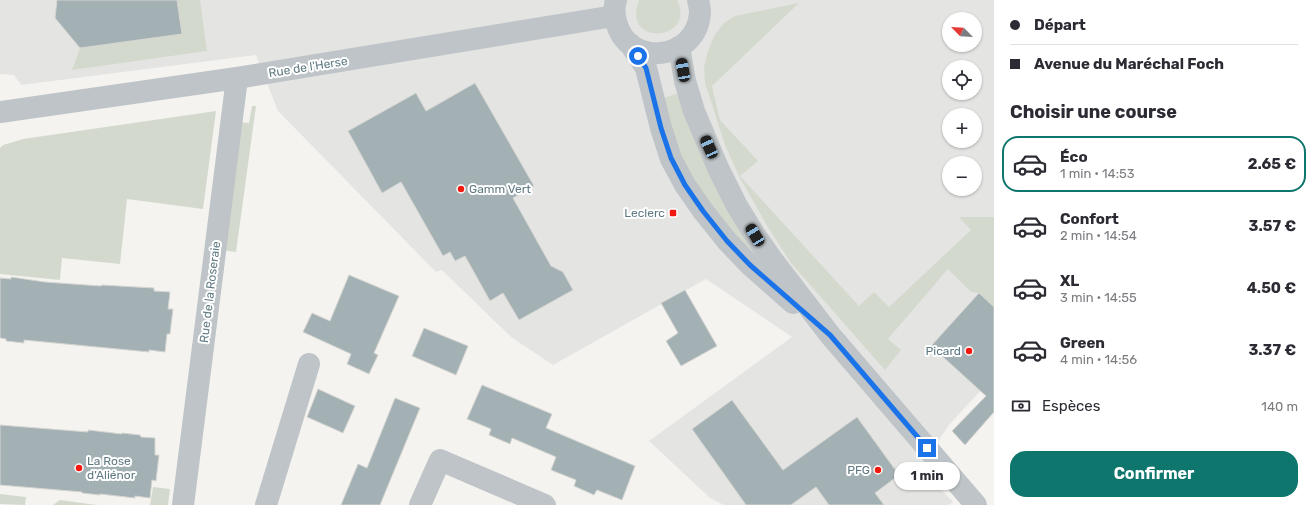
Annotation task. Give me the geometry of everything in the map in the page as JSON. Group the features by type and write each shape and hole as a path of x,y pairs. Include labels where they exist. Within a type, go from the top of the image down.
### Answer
{"street":[{"path":"615,8 617,26 622,36 638,50 654,54 670,52 679,48 690,38 697,26 700,12 698,0"},
{"name":"Rue de l'Herse","path":"0,112 238,78 615,8"},
{"path":"630,44 646,68 661,128 671,158 685,185 727,241 750,265 830,335"},
{"path":"679,48 685,81 694,111 718,168 755,235 830,335 976,505"},
{"name":"Rue de la Roseraie","path":"182,505 238,78"},
{"path":"266,505 309,364"},
{"path":"420,505 440,460 545,505"}],"shaded area":[{"path":"0,0 994,0 994,376 949,425 920,467 953,502 948,505 724,505 710,498 649,441 792,337 706,279 553,365 511,337 442,270 436,272 278,111 256,55 21,85 14,75 0,74"},
{"path":"177,0 200,0 207,51 72,70 80,48 182,34"},
{"path":"639,0 677,0 681,14 677,24 669,31 659,33 648,32 640,26 636,15"},
{"path":"799,3 712,86 720,120 758,161 740,176 859,306 874,292 889,307 971,230 959,217 994,217 994,307 979,293 971,292 948,269 888,339 901,350 885,370 791,263 769,229 739,176 725,145 705,83 704,67 708,51 714,36 724,23 735,16"},
{"path":"679,93 757,255 753,256 718,215 701,194 682,163 678,154 664,98"},
{"path":"252,106 256,106 236,252 221,250 239,122 249,123"},
{"path":"216,111 203,209 127,199 120,264 62,258 60,280 0,274 0,148 3,145 23,139"},
{"path":"153,487 170,489 168,505 150,505"},
{"path":"0,494 26,497 25,505 0,504"},
{"path":"60,500 97,505 53,505"}],"building":[{"path":"57,0 177,0 182,34 80,48 55,18"},
{"path":"475,83 534,186 513,198 551,266 563,272 573,290 519,320 503,293 490,301 465,256 455,261 450,252 443,256 401,182 382,193 348,131 416,93 426,111"},
{"path":"349,275 399,296 374,353 378,355 369,374 347,364 351,354 303,332 312,313 330,321"},
{"path":"11,277 45,282 154,288 154,291 170,292 168,309 173,309 170,334 167,334 165,352 149,350 149,352 24,340 24,343 6,341 6,339 0,338 0,278 11,279"},
{"path":"685,290 717,346 681,366 666,341 678,333 661,303"},
{"path":"979,293 994,307 994,412 965,445 952,431 986,396 931,346"},
{"path":"424,328 468,346 456,375 412,356"},
{"path":"482,385 552,414 546,428 635,466 622,500 597,490 594,495 574,486 576,480 551,470 556,457 512,438 510,444 489,435 491,429 467,419"},
{"path":"318,389 355,406 343,433 307,417"},
{"path":"395,398 420,408 380,505 341,505 358,464 367,468"},
{"path":"732,400 783,470 857,417 899,475 875,493 884,505 829,505 816,487 791,505 746,505 692,429"},
{"name":"La Rose d'Aliénor","path":"0,425 88,432 88,430 140,435 141,437 155,438 155,455 159,455 156,481 152,480 150,498 100,495 0,485"}],"place":[{"name":"Gamm Vert","path":"461,189"},
{"name":"Leclerc","path":"673,213"},
{"name":"Picard","path":"969,351"},
{"name":"La Rose d'Aliénor","path":"79,468"},
{"name":"PFG","path":"878,470"}],"route":[{"path":"638,56 646,68 661,128 671,158 685,185 703,211 727,241 750,265 830,335 927,448"}]}
